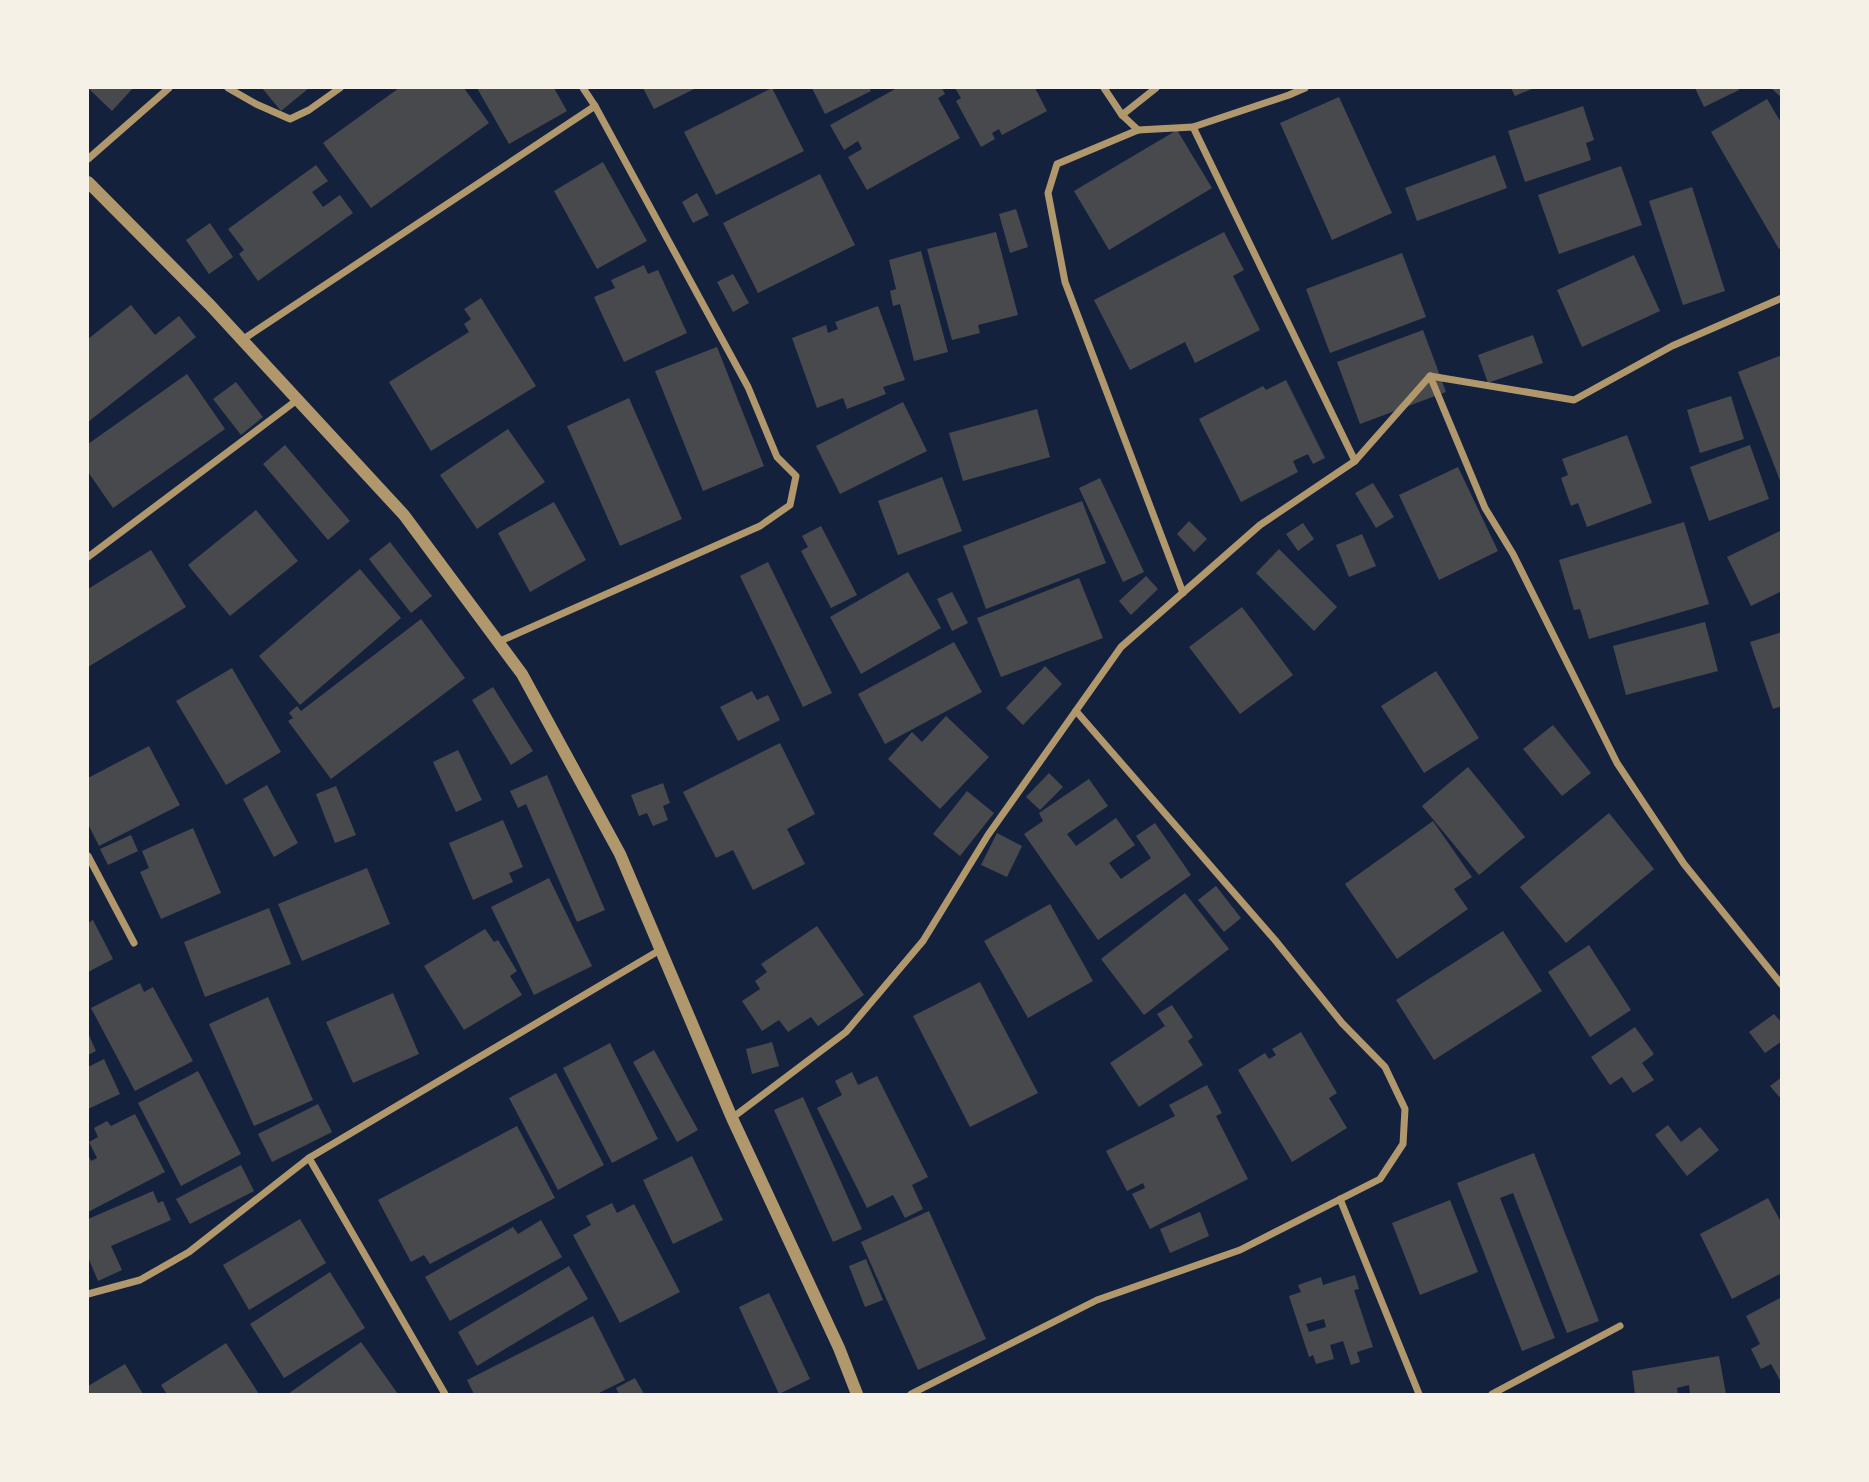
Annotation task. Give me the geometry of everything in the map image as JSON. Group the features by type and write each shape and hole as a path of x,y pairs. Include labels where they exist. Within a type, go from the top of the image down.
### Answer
{"street":[{"path":"88,159 169,88"},
{"path":"228,88 290,119 309,110 340,88"},
{"path":"498,642 760,526 790,505 796,476 777,457 748,387 583,88"},
{"path":"1104,88 1122,115 1138,130"},
{"path":"1122,115 1156,88"},
{"path":"1183,593 1065,282 1048,193 1057,164 1138,130 1193,127 1305,88"},
{"path":"243,340 595,106"},
{"path":"1193,127 1355,461"},
{"path":"88,182 243,340 404,515 522,674 620,854 732,1118 839,1348 857,1395"},
{"path":"1430,376 1574,400 1672,346 1782,298"},
{"path":"732,1118 846,1032 923,941 988,835 1121,647 1260,525 1355,461 1430,376"},
{"path":"1430,376 1485,508 1513,554 1617,763 1684,864 1782,985"},
{"path":"88,557 297,400"},
{"path":"911,1395 1097,1300 1240,1250 1380,1179 1404,1144 1405,1109 1385,1067 1342,1023 1275,940 1076,711"},
{"path":"88,856 134,943"},
{"path":"88,1294 141,1280 189,1252 309,1158 660,950"},
{"path":"309,1158 446,1395"},
{"path":"1340,1199 1419,1395"},
{"path":"1492,1395 1620,1326"}],"building":[{"path":"88,88 133,88 112,111"},
{"path":"262,88 309,88 281,111"},
{"path":"399,88 464,88 489,123 371,208 323,143"},
{"path":"477,88 554,88 567,111 509,144"},
{"path":"643,88 696,88 654,109"},
{"path":"772,88 804,151 716,195 684,132"},
{"path":"812,88 869,88 871,91 825,114"},
{"path":"897,88 942,88 945,94 938,98 960,138 867,190 848,157 862,149 858,141 844,150 830,125"},
{"path":"955,88 1035,88 1047,111 1002,135 999,129 992,133 995,139 981,147 956,101 961,98"},
{"path":"1511,88 1534,88 1515,96"},
{"path":"1695,88 1738,88 1739,90 1704,107"},
{"path":"1771,88 1782,88 1782,98"},
{"path":"1339,97 1392,213 1332,240 1280,123"},
{"path":"1767,99 1782,124 1782,248 1779,249 1711,132"},
{"path":"1583,106 1594,140 1586,143 1591,160 1525,182 1508,131"},
{"path":"1177,130 1212,188 1109,250 1074,191"},
{"path":"1495,155 1507,188 1417,221 1405,188"},
{"path":"603,162 647,241 597,269 554,191"},
{"path":"316,165 328,181 312,192 323,207 340,195 353,213 258,281 239,254 244,250 228,229"},
{"path":"1621,166 1642,225 1559,254 1538,195"},
{"path":"820,174 855,245 758,293 723,223"},
{"path":"1692,187 1725,291 1683,305 1649,201"},
{"path":"697,193 709,215 693,223 682,202"},
{"path":"1016,209 1028,247 1010,253 999,214"},
{"path":"210,223 233,257 209,274 186,240"},
{"path":"996,232 1018,315 978,325 980,333 952,340 927,249"},
{"path":"1224,232 1244,270 1233,276 1260,330 1195,363 1185,342 1130,370 1094,300"},
{"path":"921,251 948,352 914,361 900,304 893,306 890,291 896,289 889,260"},
{"path":"1402,253 1426,317 1330,353 1306,289"},
{"path":"1634,255 1660,311 1582,347 1557,290"},
{"path":"644,265 648,274 658,270 687,333 624,362 594,297 615,288 611,280"},
{"path":"733,274 749,303 733,312 717,282"},
{"path":"481,298 536,386 431,451 389,382 469,332 464,324 471,319 464,309"},
{"path":"131,305 155,335 179,316 196,337 88,422 88,339"},
{"path":"878,306 905,380 883,387 886,394 847,409 843,398 817,408 792,338 826,325 828,333 838,329 835,322"},
{"path":"1423,330 1446,392 1360,424 1337,362"},
{"path":"1533,335 1543,363 1488,383 1478,355"},
{"path":"717,347 764,466 703,491 655,371"},
{"path":"1782,355 1782,483 1781,483 1738,372"},
{"path":"187,374 225,429 113,508 88,472 88,444"},
{"path":"1286,380 1325,458 1313,464 1308,454 1293,461 1298,472 1241,502 1199,419 1263,386 1266,390"},
{"path":"236,382 263,417 241,435 213,399"},
{"path":"1731,396 1744,439 1700,453 1687,410"},
{"path":"629,398 682,519 620,546 567,426"},
{"path":"903,402 927,451 840,494 816,446"},
{"path":"1037,409 1050,457 963,481 949,433"},
{"path":"508,429 545,482 477,529 440,475"},
{"path":"1627,435 1652,503 1587,527 1578,503 1571,506 1561,478 1568,475 1562,459"},
{"path":"285,445 350,521 328,540 263,464"},
{"path":"1750,445 1769,499 1709,521 1690,467"},
{"path":"1458,467 1498,551 1439,580 1399,495"},
{"path":"942,477 962,531 898,555 878,501"},
{"path":"1100,478 1144,572 1123,582 1079,488"},
{"path":"1373,483 1394,517 1376,528 1355,493"},
{"path":"1082,501 1106,563 986,609 963,546"},
{"path":"554,502 586,560 530,592 498,533"},
{"path":"256,510 298,561 230,616 188,565"},
{"path":"1189,521 1207,539 1194,552 1177,534"},
{"path":"1684,522 1709,604 1589,639 1580,609 1574,610 1559,560"},
{"path":"1303,523 1314,539 1298,551 1286,534"},
{"path":"821,526 857,595 831,608 801,551 808,547 802,536"},
{"path":"1782,530 1782,591 1751,606 1727,557"},
{"path":"1362,534 1376,566 1349,577 1336,545"},
{"path":"390,542 432,596 411,613 369,559"},
{"path":"1279,549 1337,607 1314,631 1256,573"},
{"path":"151,550 186,607 88,667 88,589"},
{"path":"768,562 832,693 803,707 740,576"},
{"path":"360,569 401,618 300,705 259,656"},
{"path":"908,572 941,628 861,674 830,617"},
{"path":"1146,576 1158,589 1131,615 1119,601"},
{"path":"1079,578 1103,638 1001,677 977,618"},
{"path":"952,592 968,623 952,631 937,599"},
{"path":"1242,607 1293,675 1240,714 1189,647"},
{"path":"421,619 465,678 331,779 288,721 293,718 289,713 297,706 301,711"},
{"path":"1705,622 1718,671 1626,695 1613,646"},
{"path":"1782,632 1782,706 1773,709 1750,642"},
{"path":"954,642 982,692 885,744 858,694"},
{"path":"1045,666 1062,684 1023,725 1006,708"},
{"path":"232,668 281,752 226,785 176,701"},
{"path":"1436,671 1479,738 1424,773 1381,706"},
{"path":"493,687 533,751 511,765 472,700"},
{"path":"752,691 757,700 768,695 780,720 738,741 720,707"},
{"path":"946,716 989,757 940,809 888,759 912,732 922,742"},
{"path":"1553,725 1591,773 1562,796 1523,749"},
{"path":"780,743 815,814 787,829 805,864 753,890 733,850 716,858 683,792"},
{"path":"149,746 180,805 99,846 88,824 88,778"},
{"path":"458,750 482,800 456,812 433,762"},
{"path":"1468,767 1525,837 1479,875 1422,806"},
{"path":"1049,773 1063,787 1040,810 1026,797"},
{"path":"547,775 605,910 577,922 526,804 518,808 510,791"},
{"path":"1089,779 1108,806 1067,834 1076,846 1116,818 1135,845 1109,863 1121,879 1151,858 1136,836 1155,823 1191,875 1098,940 1024,834 1043,821 1039,813"},
{"path":"663,783 670,803 663,806 668,820 653,826 647,813 639,816 631,795"},
{"path":"267,785 298,843 274,857 243,799"},
{"path":"336,786 356,835 335,843 316,794"},
{"path":"967,791 994,813 960,856 933,834"},
{"path":"1609,813 1654,869 1566,943 1520,887"},
{"path":"503,820 523,867 509,873 513,882 473,900 449,843"},
{"path":"1433,821 1472,877 1454,889 1468,909 1397,959 1345,884"},
{"path":"193,828 221,893 161,919 140,872 149,868 142,851"},
{"path":"997,833 1022,846 1007,877 981,865"},
{"path":"131,835 138,851 108,865 100,849"},
{"path":"367,868 390,924 302,961 278,904"},
{"path":"549,878 592,966 534,995 491,907"},
{"path":"1216,886 1241,918 1224,932 1198,900"},
{"path":"1185,893 1229,949 1144,1015 1101,959"},
{"path":"1050,904 1093,981 1028,1018 984,941"},
{"path":"269,908 291,964 205,997 184,942"},
{"path":"93,920 113,959 88,972 88,923"},
{"path":"817,926 864,995 818,1026 811,1017 788,1032 779,1020 762,1031 742,1001 760,989 755,981 767,972 761,964"},
{"path":"485,929 494,942 498,940 517,971 510,976 522,995 464,1030 424,966"},
{"path":"1503,931 1542,991 1434,1060 1396,1000"},
{"path":"1589,945 1631,1010 1590,1037 1548,972"},
{"path":"980,982 1038,1093 970,1127 913,1016"},
{"path":"140,983 144,992 153,987 193,1061 135,1091 91,1008"},
{"path":"393,993 419,1054 353,1083 326,1022"},
{"path":"268,997 313,1100 254,1126 209,1024"},
{"path":"1172,1005 1193,1037 1188,1041 1203,1065 1139,1107 1110,1063 1165,1026 1157,1014"},
{"path":"1774,1014 1782,1023 1782,1041 1765,1053 1749,1032"},
{"path":"1635,1027 1654,1054 1642,1063 1654,1080 1633,1093 1622,1077 1610,1085 1591,1057"},
{"path":"1301,1032 1337,1093 1329,1098 1347,1128 1292,1162 1238,1070 1265,1053 1269,1059 1276,1055 1272,1049"},
{"path":"88,1033 96,1051 88,1055"},
{"path":"772,1042 779,1066 752,1074 746,1049"},
{"path":"610,1043 658,1139 612,1163 563,1068"},
{"path":"654,1050 698,1130 677,1142 633,1062"},
{"path":"104,1059 120,1094 88,1109 88,1067"},
{"path":"198,1071 241,1154 181,1186 138,1103"},
{"path":"852,1072 858,1085 877,1076 928,1177 912,1185 923,1209 905,1218 893,1195 867,1208 817,1108 842,1095 835,1081"},
{"path":"556,1073 604,1165 558,1190 509,1098"},
{"path":"1782,1077 1782,1100 1770,1086"},
{"path":"1207,1085 1222,1113 1216,1116 1248,1179 1150,1229 1132,1194 1145,1188 1143,1183 1127,1191 1106,1151 1175,1116 1169,1105"},
{"path":"803,1097 862,1229 833,1242 774,1110"},
{"path":"318,1104 332,1132 272,1162 258,1134"},
{"path":"135,1114 165,1172 88,1212 88,1155 91,1161 97,1158 89,1142 98,1137 94,1128 107,1121 111,1126"},
{"path":"1668,1125 1681,1142 1700,1127 1719,1150 1687,1176 1655,1135"},
{"path":"517,1126 555,1198 430,1264 424,1255 411,1262 378,1200"},
{"path":"1534,1153 1599,1321 1567,1333 1513,1193 1500,1198 1555,1338 1522,1351 1457,1183"},
{"path":"692,1156 723,1220 673,1244 643,1180"},
{"path":"241,1165 254,1191 190,1224 176,1199"},
{"path":"153,1191 158,1203 163,1201 171,1220 111,1246 122,1270 98,1281 88,1257 88,1219"},
{"path":"1768,1198 1782,1224 1782,1273 1732,1299 1700,1234"},
{"path":"1450,1200 1478,1272 1420,1295 1392,1223"},
{"path":"612,1203 617,1213 634,1204 680,1292 620,1323 573,1235 591,1225 586,1216"},
{"path":"929,1211 986,1339 918,1370 861,1242"},
{"path":"1200,1212 1209,1236 1170,1253 1160,1229"},
{"path":"300,1219 326,1263 249,1310 223,1265"},
{"path":"541,1220 562,1257 450,1321 425,1277 513,1227 518,1234"},
{"path":"866,1259 883,1300 865,1307 849,1266"},
{"path":"569,1266 588,1299 477,1366 458,1332"},
{"path":"330,1272 365,1328 284,1378 250,1324"},
{"path":"1355,1275 1359,1289 1354,1290 1373,1347 1357,1352 1360,1362 1351,1365 1343,1341 1330,1345 1334,1359 1316,1364 1313,1355 1309,1357 1289,1296 1301,1292 1298,1285 1321,1277 1323,1285","holes":["1324,1319 1326,1327 1309,1332 1306,1324"]},
{"path":"769,1293 810,1379 779,1394 739,1307"},
{"path":"1782,1297 1782,1384 1771,1364 1761,1369 1751,1349 1760,1344 1746,1316"},
{"path":"593,1316 625,1380 597,1394 474,1394 467,1380"},
{"path":"361,1342 398,1394 288,1394"},
{"path":"226,1343 259,1394 167,1394 161,1385"},
{"path":"1719,1356 1726,1394 1690,1394 1689,1385 1677,1388 1678,1394 1635,1394 1632,1371"},
{"path":"125,1364 143,1394 88,1394 88,1386"},
{"path":"635,1378 644,1394 619,1394 616,1388"}]}
